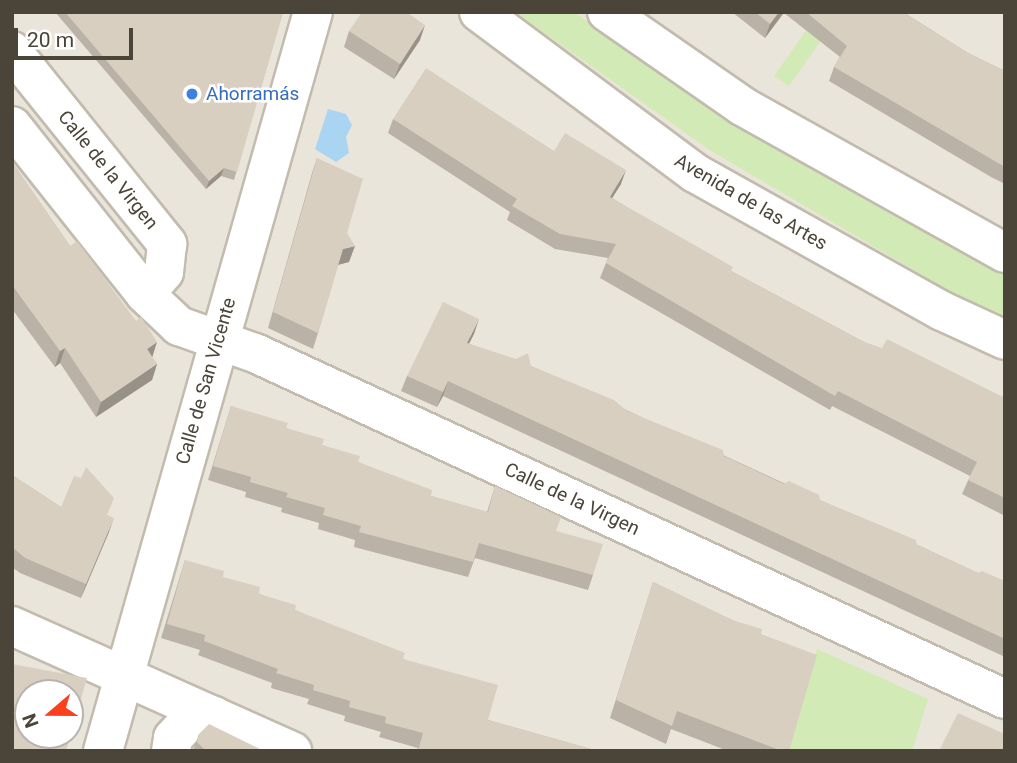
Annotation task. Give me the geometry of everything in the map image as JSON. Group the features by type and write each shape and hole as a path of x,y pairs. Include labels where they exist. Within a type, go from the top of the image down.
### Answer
{"street":[{"name":"Calle de San Vicente","path":"103,751 313,12"},
{"name":"Avenida de las Artes","path":"479,12 695,173 942,312 1005,340"},
{"path":"607,12 742,106 1005,253"},
{"name":"Calle de la Virgen","path":"12,51 167,244 164,272 145,294"},
{"name":"Calle de la Virgen","path":"12,126 145,294 179,326 218,339 1005,699"},
{"path":"12,626 292,751"},
{"path":"171,751 173,738 191,719 213,715"}],"shaded area":[{"path":"12,12 1005,12 1005,751 12,751"}],"green space":[{"path":"515,12 574,12 730,121 1005,273 1005,316 953,293 711,151"},
{"path":"819,12 841,12 789,86 774,76"},
{"path":"817,649 928,699 912,751 788,751"}],"water":[{"path":"328,109 346,114 352,125 346,137 349,153 336,162 315,149"}],"building":[{"name":"Ahorramás","path":"65,12 283,12 237,172 224,168 209,181"},
{"path":"362,12 406,12 425,25 400,64 349,31"},
{"path":"755,12 779,12 770,24"},
{"path":"806,12 903,12 968,53 1005,71 1005,167 834,67 847,46"},
{"path":"426,68 554,151 565,133 626,170 610,197 733,267 731,271 864,342 882,348 887,339 1005,398 1005,498 968,480 977,462 838,391 835,396 606,263 616,244 560,234 512,206 517,199 393,119"},
{"path":"317,158 363,179 347,233 355,246 343,249 318,333 273,312"},
{"path":"12,162 70,246 77,241 136,321 141,317 157,342 147,349 157,364 101,402 65,348 60,351 12,285"},
{"path":"443,302 479,319 467,343 516,359 528,353 531,366 614,400 627,411 723,450 724,456 784,484 789,481 819,495 820,500 916,540 917,545 978,573 982,571 1005,581 1005,639 448,381 443,392 407,376"},
{"path":"231,406 288,423 286,428 324,439 322,445 360,456 358,462 432,490 431,496 488,512 495,486 561,517 556,531 603,544 593,575 479,543 473,562 359,532 361,526 323,515 325,508 286,497 288,493 250,482 251,477 213,466"},
{"path":"86,467 114,498 107,515 114,518 86,584 25,558 12,547 12,475 61,507 74,476 81,478"},
{"path":"185,560 224,571 223,577 260,587 259,594 296,605 295,610 405,653 403,659 498,685 488,720 598,751 418,751 423,733 385,723 386,717 349,707 350,701 313,690 314,685 276,673 278,669 204,641 205,635 167,624"},
{"path":"653,582 732,620 762,629 761,634 817,655 789,751 782,751 677,711 672,726 616,700"},
{"path":"12,664 87,678 84,688 84,679 14,679 14,749 66,751 12,751"},
{"path":"958,713 1005,734 1005,751 939,751"},
{"path":"209,724 264,751 206,751 197,742 199,734"}],"place":[{"name":"Ahorramás","path":"192,94"}]}
